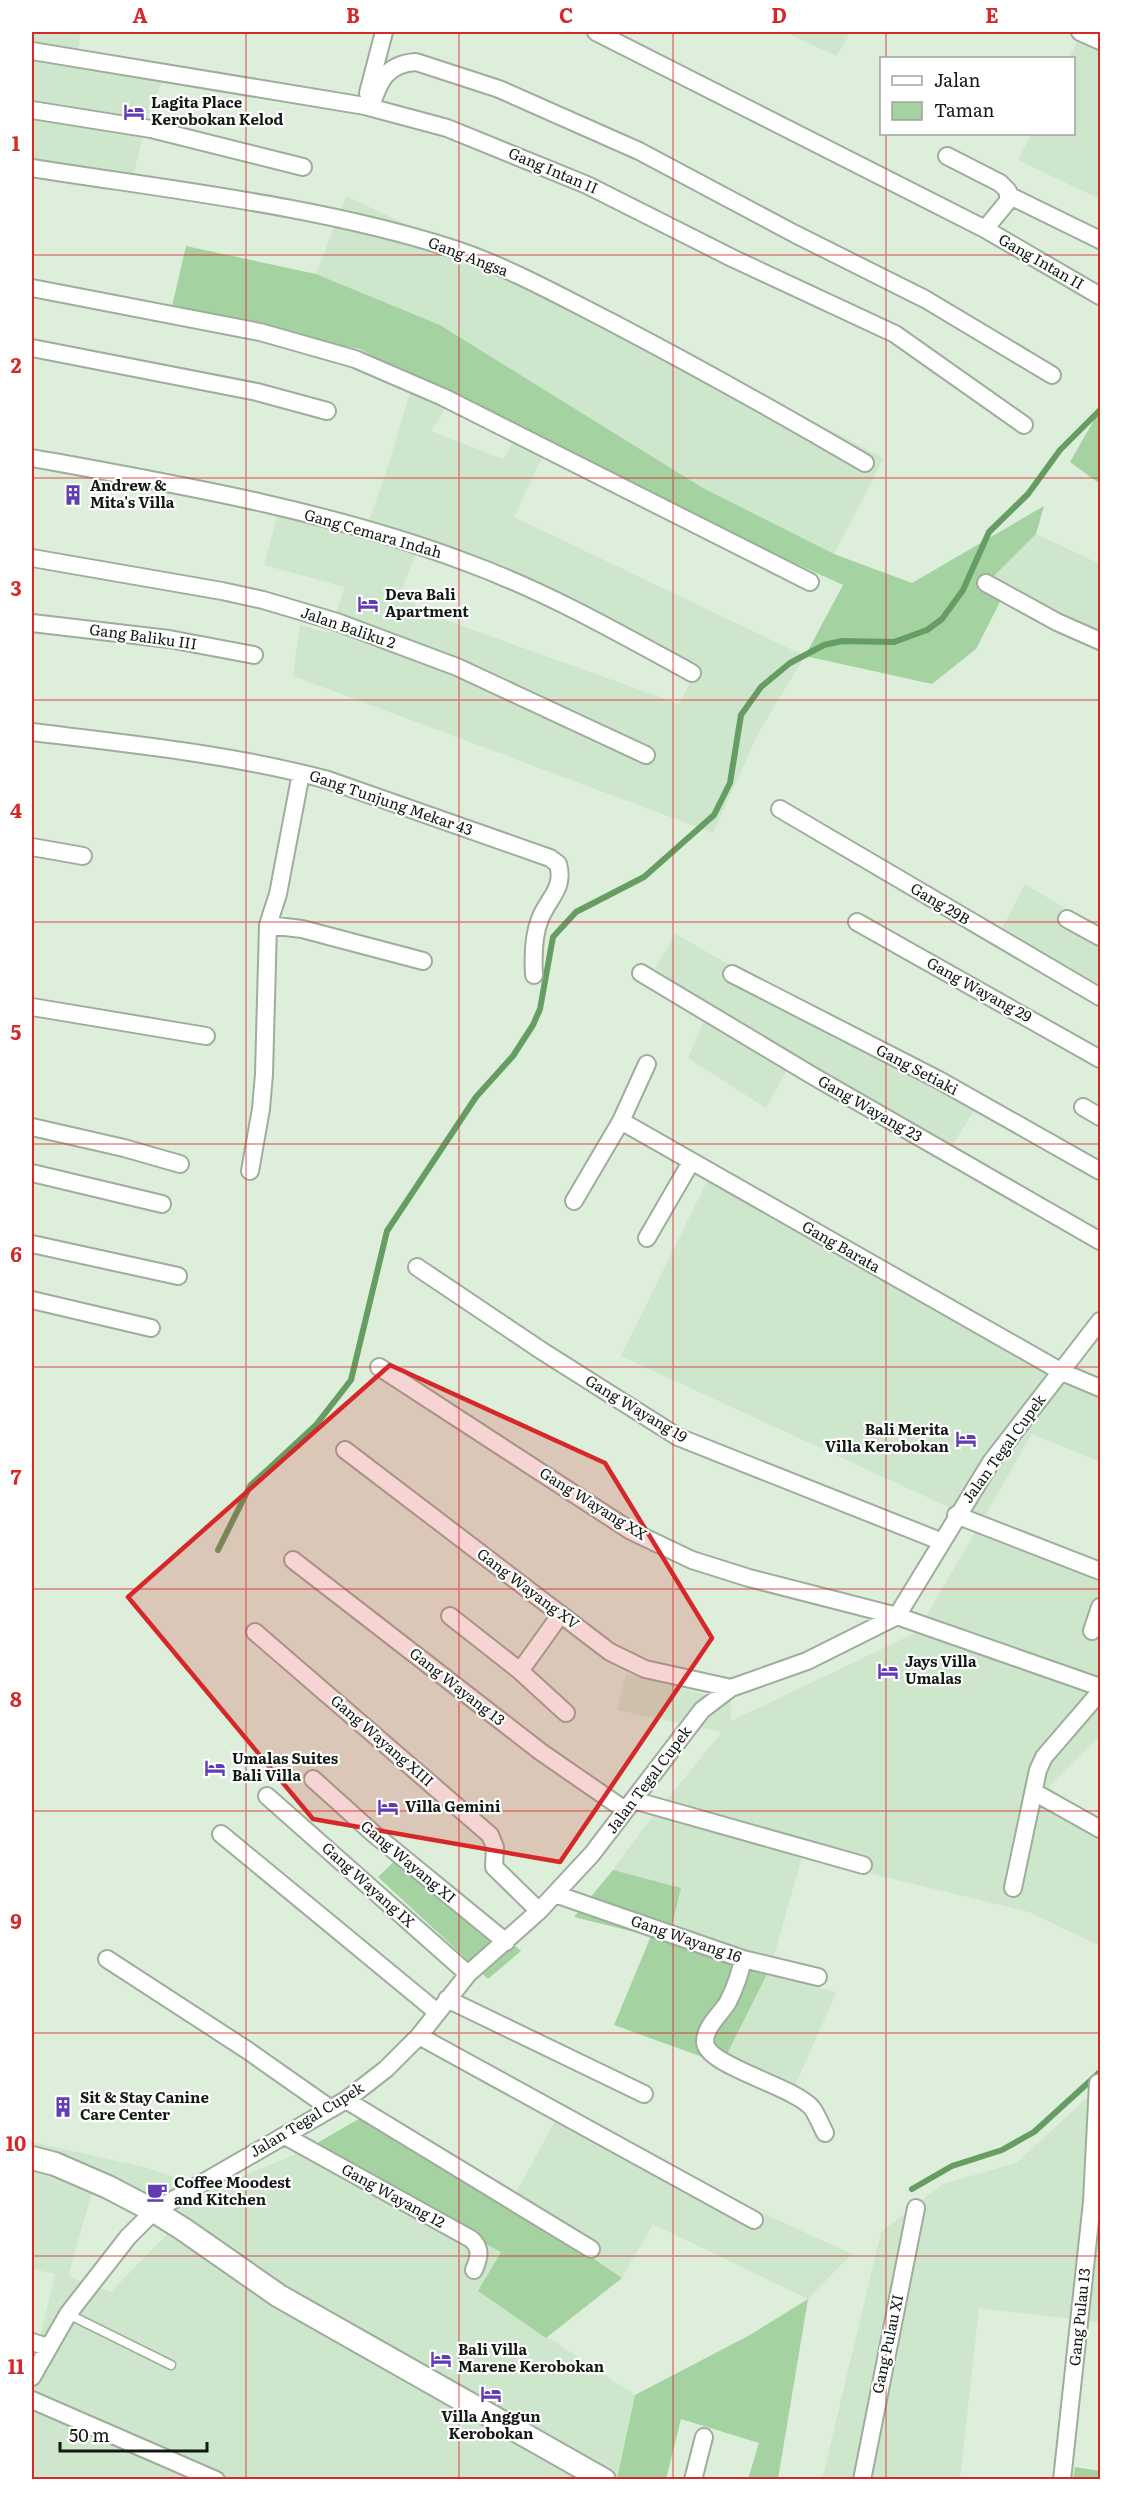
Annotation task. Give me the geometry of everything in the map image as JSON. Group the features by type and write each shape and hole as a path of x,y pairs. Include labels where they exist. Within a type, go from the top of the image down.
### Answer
{"street":[{"path":"368,106 384,32"},
{"name":"Gang Intan II","path":"596,32 985,229 1101,296"},
{"path":"1080,32 1101,41"},
{"name":"Gang Intan II","path":"32,51 368,106 447,128 587,184 732,258 895,334 1024,425"},
{"path":"368,106 379,84 395,67 403,63 416,62 499,89 639,151 795,234 925,299 1052,375"},
{"path":"32,110 151,129 303,167"},
{"path":"946,156 1000,183 1008,190 1008,201 985,229"},
{"name":"Gang Angsa","path":"32,168 290,210 376,227 456,250 552,291 710,374 864,463"},
{"path":"1008,195 1101,240"},
{"path":"32,288 260,332 355,358 443,397 810,582"},
{"path":"32,348 257,392 327,411"},
{"name":"Gang Cemara Indah","path":"32,458 255,502 417,545 469,563 555,600 692,673"},
{"name":"Jalan Baliku 2","path":"32,558 242,595 337,622 457,668 646,755"},
{"path":"986,583 1057,622 1101,641"},
{"name":"Gang Baliku III","path":"32,623 169,639 254,655"},
{"name":"Gang Tunjung Mekar 43","path":"32,732 192,752 301,773 550,858 558,864 561,873 558,891 540,919 533,958 534,975"},
{"path":"250,1171 261,1109 264,1074 268,925 278,894 301,773"},
{"name":"Gang 29B","path":"780,809 1101,997"},
{"path":"32,847 83,856"},
{"path":"1067,919 1101,937"},
{"name":"Gang Wayang 29","path":"857,922 1101,1059"},
{"path":"268,925 311,931 423,961"},
{"name":"Gang Wayang 23","path":"641,973 813,1076 1101,1241"},
{"name":"Gang Setiaki","path":"732,974 939,1080 1101,1171"},
{"path":"32,1007 206,1036"},
{"path":"574,1201 621,1121 647,1064"},
{"path":"1083,1107 1101,1117"},
{"name":"Gang Barata","path":"621,1121 1062,1372 1101,1388"},
{"path":"32,1127 124,1148 180,1164"},
{"path":"647,1238 691,1162"},
{"path":"32,1173 162,1204"},
{"path":"32,1244 178,1276"},
{"name":"Gang Wayang 19","path":"417,1267 542,1351 678,1437 940,1542"},
{"path":"32,1300 151,1328"},
{"name":"Jalan Tegal Cupek","path":"32,2376 68,2314 128,2237 154,2211 346,2100 386,2069 418,2036 468,1974 539,1911 592,1854 702,1710 731,1688 807,1661 897,1616 956,1515 991,1462 1101,1321"},
{"name":"Gang Wayang XX","path":"379,1366 631,1531 692,1560 749,1578 897,1616 1101,1687"},
{"name":"Gang Wayang XV","path":"345,1449 610,1652 645,1669 731,1688"},
{"path":"956,1515 1101,1571"},
{"name":"Gang Wayang 13","path":"293,1560 541,1752 629,1805"},
{"path":"1092,1631 1101,1607"},
{"path":"520,1671 561,1614"},
{"path":"450,1616 520,1671 566,1713"},
{"name":"Gang Wayang XIII","path":"255,1632 490,1835 495,1847 494,1867 539,1911"},
{"path":"1013,1888 1038,1770 1044,1757 1101,1692"},
{"name":"Gang Wayang XI","path":"313,1779 374,1834 506,1942"},
{"path":"1034,1792 1101,1829"},
{"name":"Gang Wayang IX","path":"267,1796 468,1974"},
{"path":"629,1805 863,1865"},
{"path":"221,1834 442,2006 644,2094"},
{"name":"Gang Wayang 16","path":"555,1894 743,1959 818,1977"},
{"path":"107,1959 247,2050 331,2109"},
{"path":"743,1959 737,1983 727,2003 707,2031 705,2043 709,2052 723,2062 798,2097 812,2108 825,2133"},
{"path":"418,2036 754,2220"},
{"name":"Gang Pulau 13","path":"1062,2480 1092,2202 1098,2083"},
{"path":"346,2100 591,2249"},
{"name":"Gang Wayang 12","path":"285,2136 471,2239 476,2244 479,2253 474,2270"},
{"path":"32,2158 55,2164 108,2187 154,2211 279,2296 604,2480"},
{"name":"Gang Pulau XI","path":"862,2480 916,2208"},
{"path":"32,2342 48,2347"},
{"path":"32,2400 216,2480"},
{"path":"693,2480 704,2437"}],"lane":[{"path":"68,2314 171,2365"}],"highlighted area":[{"path":"390,1365 605,1463 712,1638 560,1862 313,1819 128,1597"}],"shaded area":[{"path":"32,32 80,32 78,60 166,70 145,127 133,177 32,159"},
{"path":"784,32 851,32 836,56"},
{"path":"1081,34 1100,43 1100,198 1018,160 1030,135 1075,135 1075,57 1070,57"},
{"path":"346,196 692,359 884,458 834,554 703,488 440,325 316,274"},
{"path":"414,379 452,398 431,431 503,459 518,435 546,449 514,517 805,656 759,732 713,833 293,676 300,625 329,633 345,587 264,565 279,510 364,534 387,470","holes":["417,552 699,665 679,704 426,613 400,594"]},
{"path":"1036,534 1100,564 1100,648 980,590"},
{"path":"1025,884 1100,929 1100,989 999,934"},
{"path":"676,934 976,1108 949,1150 793,1059 766,1108 688,1058 710,1007 655,968"},
{"path":"710,1175 1100,1385 1100,1462 1032,1434 982,1521 1100,1579 1100,1736 1049,1787 1100,1822 1100,1946 1029,1912 802,1857 770,1970 836,1993 793,2090 722,2064 668,1941 613,1870 645,1826 722,1732 617,1710 626,1674 731,1701 731,1721 917,1632 981,1522 621,1356"},
{"path":"1100,2086 1098,2322 979,2308 960,2479 822,2480 881,2232 943,2184 1016,2163"},
{"path":"555,2121 852,2254 808,2299 653,2224 622,2278 511,2202"},
{"path":"32,2142 144,2167 212,2189 305,2150 502,2252 478,2291 635,2395 617,2479 32,2479 32,2339 39,2342 55,2274 32,2269","holes":["94,2185 177,2224 111,2292 68,2276"]}],"green space":[{"path":"186,246 316,274 440,325 703,488 834,554 912,583 1044,506 1036,534 980,590 1001,600 976,649 932,684 805,656 843,585 546,449 360,349 170,315"},
{"path":"1100,413 1100,484 1070,462"},
{"path":"405,1851 521,1951 488,1979 378,1877"},
{"path":"613,1870 681,1888 668,1941 769,1970 722,2064 614,2025 651,1936 574,1917"},
{"path":"369,2113 511,2202 622,2278 546,2338 478,2291 501,2252 305,2150"},
{"path":"808,2299 778,2479 748,2479 759,2443 681,2419 666,2479 617,2479 635,2395 750,2335"},
{"path":"1075,2467 1100,2471 1100,2479 1073,2479"}],"waterway":[{"path":"218,1550 250,1486 316,1425 351,1380 387,1231 476,1097 513,1056 533,1025 540,1009 553,937 576,912 644,877 714,815 730,783 741,715 761,687 790,663 824,645 842,641 894,642 927,630 942,619 963,590 989,532 1028,494 1060,450 1100,410"},
{"path":"912,2189 952,2166 1002,2150 1034,2132 1100,2072"}],"place":[{"name":"Lagita Place Kerobokan Kelod","path":"134,112"},
{"name":"Andrew & Mita's Villa","path":"73,495"},
{"name":"Deva Bali Apartment","path":"368,604"},
{"name":"Bali Merita Villa Kerobokan","path":"966,1439"},
{"name":"Jays Villa Umalas","path":"888,1671"},
{"name":"Umalas Suites Bali Villa","path":"215,1768"},
{"name":"Villa Gemini","path":"388,1807"},
{"name":"Sit & Stay Canine Care Center","path":"63,2107"},
{"name":"Coffee Moodest and Kitchen","path":"157,2192"},
{"name":"Bali Villa Marene Kerobokan","path":"441,2359"},
{"name":"Villa Anggun Kerobokan","path":"491,2394"}]}
